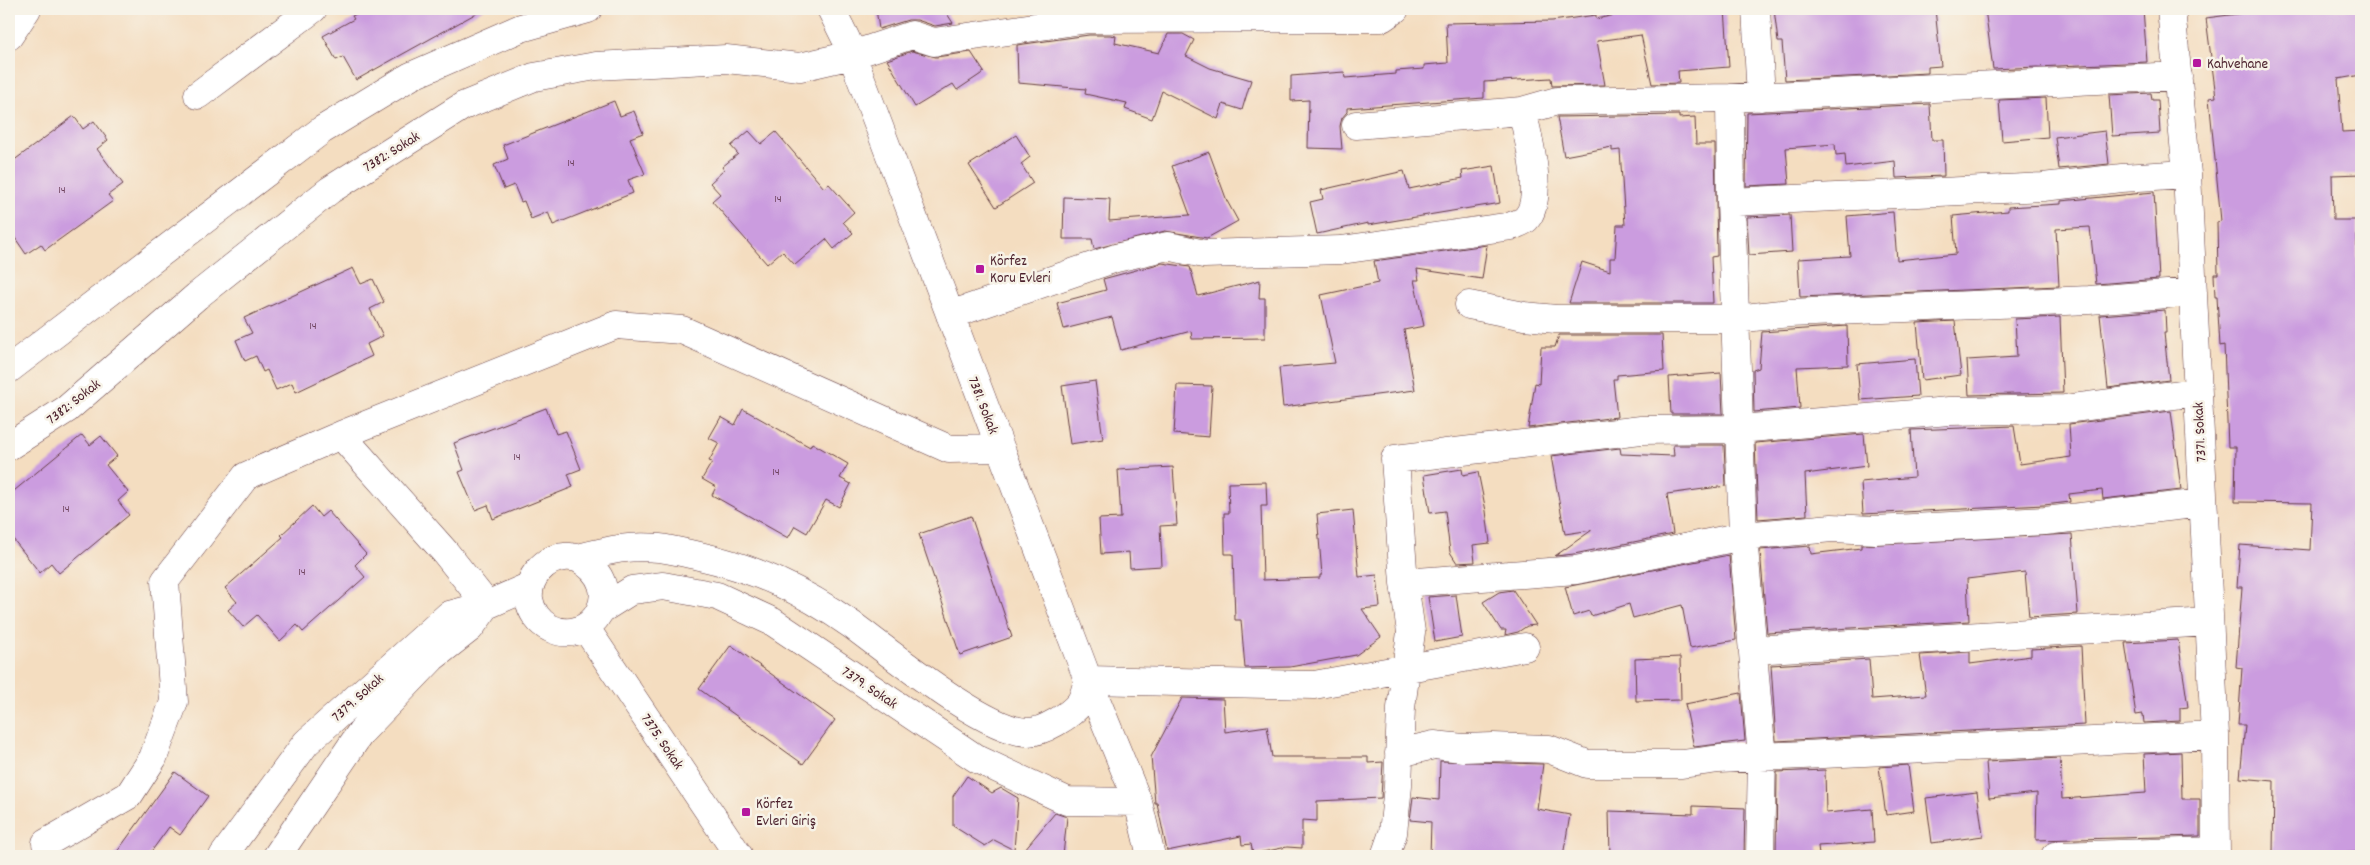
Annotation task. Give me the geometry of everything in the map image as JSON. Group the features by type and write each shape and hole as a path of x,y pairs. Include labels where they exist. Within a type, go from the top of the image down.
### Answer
{"street":[{"path":"9,36 26,9"},
{"path":"198,95 313,9"},
{"path":"9,369 322,130 411,76 522,28 588,9"},
{"name":"7381. Sokak","path":"831,9 852,55 1088,680 1138,802 1151,856"},
{"name":"7382: Sokak","path":"9,446 67,409 197,296 330,190 463,106 534,77 596,66 726,59 800,66 852,55 912,35 934,42 1088,14 1382,18 1395,9"},
{"path":"1756,9 1761,97"},
{"name":"7371. Sokak","path":"2171,9 2187,174 2215,735 2216,854"},
{"path":"1356,125 1522,111 1557,101 1761,97 2178,76"},
{"path":"1730,98 1731,202 1743,536 1762,758 1760,856"},
{"path":"950,316 1116,258 1168,246 1204,254 1341,250 1512,226 1526,219 1534,204 1531,147 1522,111"},
{"path":"1731,202 2043,187 2122,178 2187,174"},
{"path":"1469,305 1524,316 1556,319 1736,319 1790,313 2089,300 2192,292"},
{"path":"46,843 129,795 153,758 174,702 165,581 246,476 342,435 616,325 682,330 841,403 900,425 949,448 1000,448"},
{"path":"1385,856 1393,833 1401,708 1411,632 1404,583 1396,458 1641,430 1739,429 1950,411 2065,409 2197,392"},
{"path":"277,856 361,732 433,657 470,628 487,605 446,552 342,435"},
{"path":"1404,583 1576,570 1743,536 1832,528 1875,530 2045,521 2203,502"},
{"path":"530,586 534,575 542,566 553,559 565,557 578,558 620,547 659,548 718,560 778,581 836,614 970,709 1000,725 1028,733 1049,726 1067,716 1081,702 1088,680 1314,686 1525,647"},
{"path":"578,558 589,564 600,578 604,596 593,618"},
{"name":"7379. Sokak","path":"223,856 306,743 450,615 487,605 530,586 529,599 532,611 540,621 550,628 561,632 574,631 632,590 663,586 716,596 773,622 977,759 1067,801 1138,802"},
{"name":"7375. Sokak","path":"593,618 740,856"},
{"path":"1753,650 2209,622"},
{"path":"1399,753 1434,745 1463,748 1549,749 1587,764 1682,764 1720,758 1762,758 2215,735"},
{"path":"2055,856 2216,854"}],"building":[{"path":"366,9 484,9 356,80 343,57 336,60 323,36 354,19 352,16"},
{"path":"876,9 944,9 953,23 935,26 917,20 908,20 879,29"},
{"path":"1644,9 1725,9 1729,67 1678,71 1679,83 1652,84 1641,35 1597,41 1605,85 1552,86 1551,78 1484,82 1484,98 1347,108 1340,126 1342,149 1308,148 1309,100 1291,101 1291,76 1344,72 1345,78 1396,74 1396,71 1424,69 1424,65 1448,63 1446,23 1552,21 1596,15 1596,19"},
{"path":"1774,9 1935,9 1941,66 1928,67 1928,73 1785,80 1782,42 1778,42"},
{"path":"1985,9 2143,9 2147,62 1993,69"},
{"path":"2276,9 2361,9 2361,75 2338,79 2342,132 2361,131 2361,174 2332,175 2333,220 2357,220 2357,271 2361,314 2361,502 2359,502 2357,555 2361,555 2361,851 2273,854 2274,781 2240,778 2245,725 2238,725 2242,668 2236,667 2242,587 2237,587 2240,545 2310,550 2312,503 2235,502 2236,447 2228,447 2224,345 2220,346 2217,297 2215,297 2214,274 2218,274 2217,222 2221,221 2209,98 2216,97 2206,18"},
{"path":"1168,34 1183,34 1194,40 1186,56 1210,68 1251,80 1242,110 1223,104 1218,119 1162,91 1152,119 1125,109 1127,103 1085,94 1086,89 1018,83 1017,45 1089,35 1110,35 1116,36 1115,43 1159,53"},
{"path":"912,51 936,57 971,52 984,72 957,90 953,84 915,107 887,60"},
{"path":"2151,93 2152,100 2158,100 2160,133 2112,136 2109,95"},
{"path":"2046,98 2048,137 2002,141 1999,100"},
{"path":"614,101 620,116 634,111 643,133 630,138 645,174 628,180 633,193 553,225 548,212 531,219 524,201 521,202 514,185 504,189 494,165 508,159 503,145"},
{"path":"1930,104 1932,140 1943,140 1944,176 1896,178 1895,161 1846,167 1845,154 1836,155 1835,144 1786,148 1789,184 1746,186 1747,113"},
{"path":"1679,115 1679,118 1695,117 1696,144 1715,144 1717,256 1711,257 1713,303 1569,303 1582,262 1610,271 1610,258 1615,258 1617,225 1625,225 1620,150 1612,151 1612,147 1564,156 1557,117"},
{"path":"74,116 83,129 94,121 108,140 97,149 123,184 108,195 113,201 45,250 41,244 26,254 9,229 9,164"},
{"path":"749,131 761,144 776,132 824,188 829,184 854,212 843,222 853,233 834,249 826,239 795,265 782,251 767,264 712,201 720,194 710,183 724,170 722,167 738,154 731,146"},
{"path":"2105,131 2109,164 2059,169 2055,137"},
{"path":"1016,135 1030,157 1021,164 1033,183 996,207 969,165"},
{"path":"1209,152 1227,201 1238,221 1207,238 1165,231 1094,249 1092,239 1063,239 1064,197 1110,199 1109,221 1190,215 1172,166"},
{"path":"1494,166 1500,203 1368,225 1368,223 1317,234 1310,202 1323,199 1321,190 1404,171 1409,189 1463,178 1462,171"},
{"path":"2154,192 2159,279 2096,284 2090,227 2056,229 2059,286 1800,297 1798,259 1850,256 1847,216 1893,212 1897,260 1956,254 1953,216 2008,211 2008,207 2061,204 2061,201"},
{"path":"1790,215 1792,252 1749,255 1747,217"},
{"path":"1487,245 1482,279 1417,269 1419,280 1414,280 1424,326 1404,330 1415,390 1283,407 1279,368 1335,363 1321,295 1378,283 1374,261"},
{"path":"1162,263 1190,267 1198,296 1260,280 1259,298 1265,298 1265,338 1192,339 1191,331 1121,350 1112,317 1064,329 1057,303 1106,290 1103,279"},
{"path":"353,268 361,284 373,279 384,302 370,309 383,336 367,344 372,356 296,392 292,383 276,390 267,370 263,372 256,356 245,361 236,340 252,333 244,318"},
{"path":"2165,310 2166,333 2164,333 2169,380 2108,388 2100,315"},
{"path":"2060,317 2063,393 1969,395 1967,360 2017,357 2015,319"},
{"path":"1955,321 1961,375 1922,380 1917,323"},
{"path":"1847,326 1848,365 1797,367 1800,408 1754,412 1753,370 1759,368 1762,332"},
{"path":"1559,335 1662,335 1664,371 1617,375 1617,379 1613,379 1617,417 1528,428 1535,383 1539,384 1541,347 1555,347"},
{"path":"1915,359 1918,396 1860,400 1857,364"},
{"path":"1721,373 1723,414 1671,414 1669,377"},
{"path":"1095,381 1103,439 1070,444 1062,386"},
{"path":"1177,385 1212,386 1209,437 1174,434"},
{"path":"546,408 556,434 566,431 581,469 568,474 573,487 493,519 488,505 475,510 459,472 464,470 454,443"},
{"path":"743,409 810,447 812,443 848,464 840,478 851,484 839,507 826,500 807,533 795,526 788,538 712,495 716,487 702,479 712,462 709,461 719,443 709,438 721,417 735,425"},
{"path":"2171,411 2181,490 2103,499 2102,490 2069,494 2070,502 2044,505 1863,514 1861,482 1914,477 1911,430 2014,426 2020,464 2071,457 2069,424"},
{"path":"1864,434 1867,466 1805,474 1807,515 1758,519 1755,443"},
{"path":"82,435 90,445 101,436 117,456 106,465 128,492 118,501 129,515 59,573 51,563 40,573 9,534 9,495"},
{"path":"1673,445 1724,445 1726,486 1667,494 1673,534 1574,554 1555,556 1592,530 1565,534 1551,456 1620,448 1621,454 1674,456"},
{"path":"1173,467 1177,525 1160,526 1162,566 1130,568 1129,552 1101,554 1099,519 1121,518 1118,470"},
{"path":"1462,469 1463,475 1478,472 1490,543 1473,545 1475,562 1457,563 1450,552 1445,511 1430,513 1424,475"},
{"path":"1266,482 1267,506 1261,506 1263,580 1320,578 1320,575 1322,575 1317,514 1353,510 1359,577 1377,575 1380,607 1362,609 1381,637 1356,655 1290,667 1245,668 1241,620 1235,620 1233,554 1225,554 1224,513 1229,513 1228,483"},
{"path":"312,506 321,517 328,511 366,554 355,565 365,577 303,632 297,625 280,641 257,615 243,627 228,610 237,602 225,588 283,537 281,535"},
{"path":"971,516 1012,637 960,655 919,534"},
{"path":"2072,534 2078,614 2029,617 2025,572 1967,579 1969,621 1767,633 1760,550 1810,546 1811,554 1861,548 1861,545"},
{"path":"1729,555 1736,640 1690,648 1682,605 1633,618 1629,604 1591,616 1589,611 1573,616 1565,587"},
{"path":"1513,590 1536,625 1527,626 1518,632 1505,635 1506,630 1501,630 1483,602 1499,592"},
{"path":"1456,595 1462,637 1435,642 1428,597"},
{"path":"2178,640 2188,707 2180,708 2180,721 2144,723 2143,714 2136,715 2125,643"},
{"path":"731,645 835,720 803,764 699,689"},
{"path":"2081,646 2085,725 1776,741 1771,665 1869,659 1872,699 1926,695 1920,655 1970,652 1970,664 2031,656 2031,649"},
{"path":"1680,657 1681,700 1636,701 1635,659"},
{"path":"1741,693 1745,741 1694,747 1685,704"},
{"path":"1182,698 1223,699 1225,732 1267,726 1272,757 1368,757 1368,763 1383,762 1381,798 1317,801 1317,821 1302,820 1302,848 1287,847 1253,854 1251,844 1242,845 1241,836 1167,851 1157,803 1155,803 1151,757"},
{"path":"2181,752 2182,799 2200,799 2200,836 2036,840 2037,793 1989,798 1986,762 2060,758 2062,799 2146,793 2144,754"},
{"path":"1440,761 1543,764 1537,809 1570,815 1563,856 1430,856 1431,822 1410,820 1413,797 1439,800"},
{"path":"1908,765 1914,811 1886,815 1879,767"},
{"path":"1825,770 1826,813 1872,809 1874,842 1818,846 1819,855 1776,856 1777,772"},
{"path":"175,772 208,796 180,835 169,827 148,856 114,856"},
{"path":"967,776 992,793 1001,788 1018,798 1014,850 994,840 985,846 953,826 953,796"},
{"path":"1977,792 1983,836 1932,843 1926,798"},
{"path":"1693,806 1745,808 1744,856 1610,856 1609,811 1693,814"},
{"path":"1055,813 1067,817 1063,856 1019,856"}],"place":[{"name":"Kahvehane","path":"2197,63"},
{"name":"Körfez Koru Evleri","path":"980,269"},
{"name":"Körfez Evleri Giriş","path":"746,812"}]}
